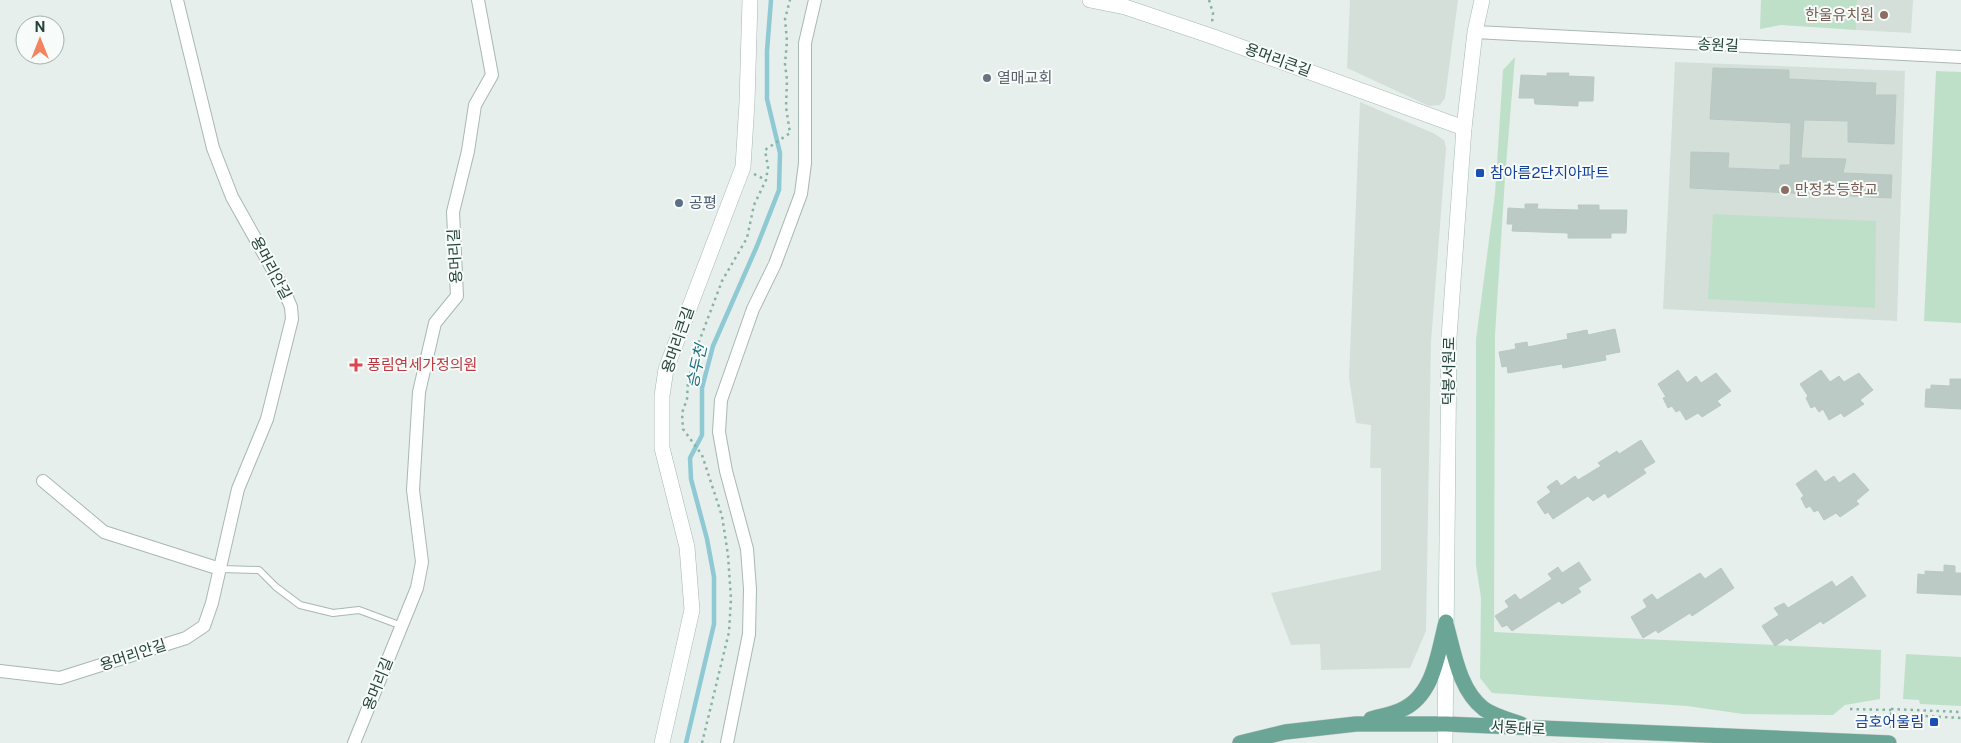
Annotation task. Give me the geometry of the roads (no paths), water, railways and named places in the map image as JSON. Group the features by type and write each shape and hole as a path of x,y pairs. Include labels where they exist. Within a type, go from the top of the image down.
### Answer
{"main road":[{"path":"1356,724 1403,709 1419,698 1430,682 1446,622"},
{"path":"1446,622 1463,681 1474,699 1485,710 1532,729"},
{"name":"서동대로","path":"1240,743 1285,732 1356,724 1446,724 1532,729 1890,739"}],"street":[{"name":"용머리안길","path":"0,671 60,678 186,638 204,626 212,603 238,488 267,419 292,319 291,307 283,288 232,197 213,148 177,0"},
{"name":"용머리길","path":"354,743 417,588 422,562 413,490 419,392 435,324 457,296 453,212 468,151 475,105 492,75 478,0"},
{"name":"용머리큰길","path":"662,743 692,610 687,547 662,448 662,396 666,369 742,168 747,102 750,0"},
{"path":"727,743 749,634 750,589 747,549 726,472 719,432 721,400 753,308 774,264 801,194 805,163 805,43 814,0"},
{"name":"용머리큰길","path":"1090,0 1125,7 1211,36 1464,128"},
{"name":"덕봉서원로","path":"1445,743 1448,338 1464,128 1475,32 1482,0"},
{"name":"송원길","path":"1475,32 1961,57"},
{"path":"43,481 104,532 220,569"}],"lane":[{"path":"220,569 259,570 276,587 300,605 333,614 359,610 402,626"}],"waterway":[{"name":"승두천","path":"686,743 714,624 714,577 707,539 691,479 690,458 702,435 702,388 713,346 757,246 779,190 780,153 767,99 767,51 771,0"}],"place":[{"name":"한울유치원","path":"1884,15"},
{"name":"열매교회","path":"987,78"},
{"name":"참아름2단지아파트","path":"1480,173"},
{"name":"만정초등학교","path":"1785,190"},
{"name":"공평","path":"679,203"},
{"name":"풍림연세가정의원","path":"356,365"},
{"name":"금호어울림","path":"1934,722"}]}
